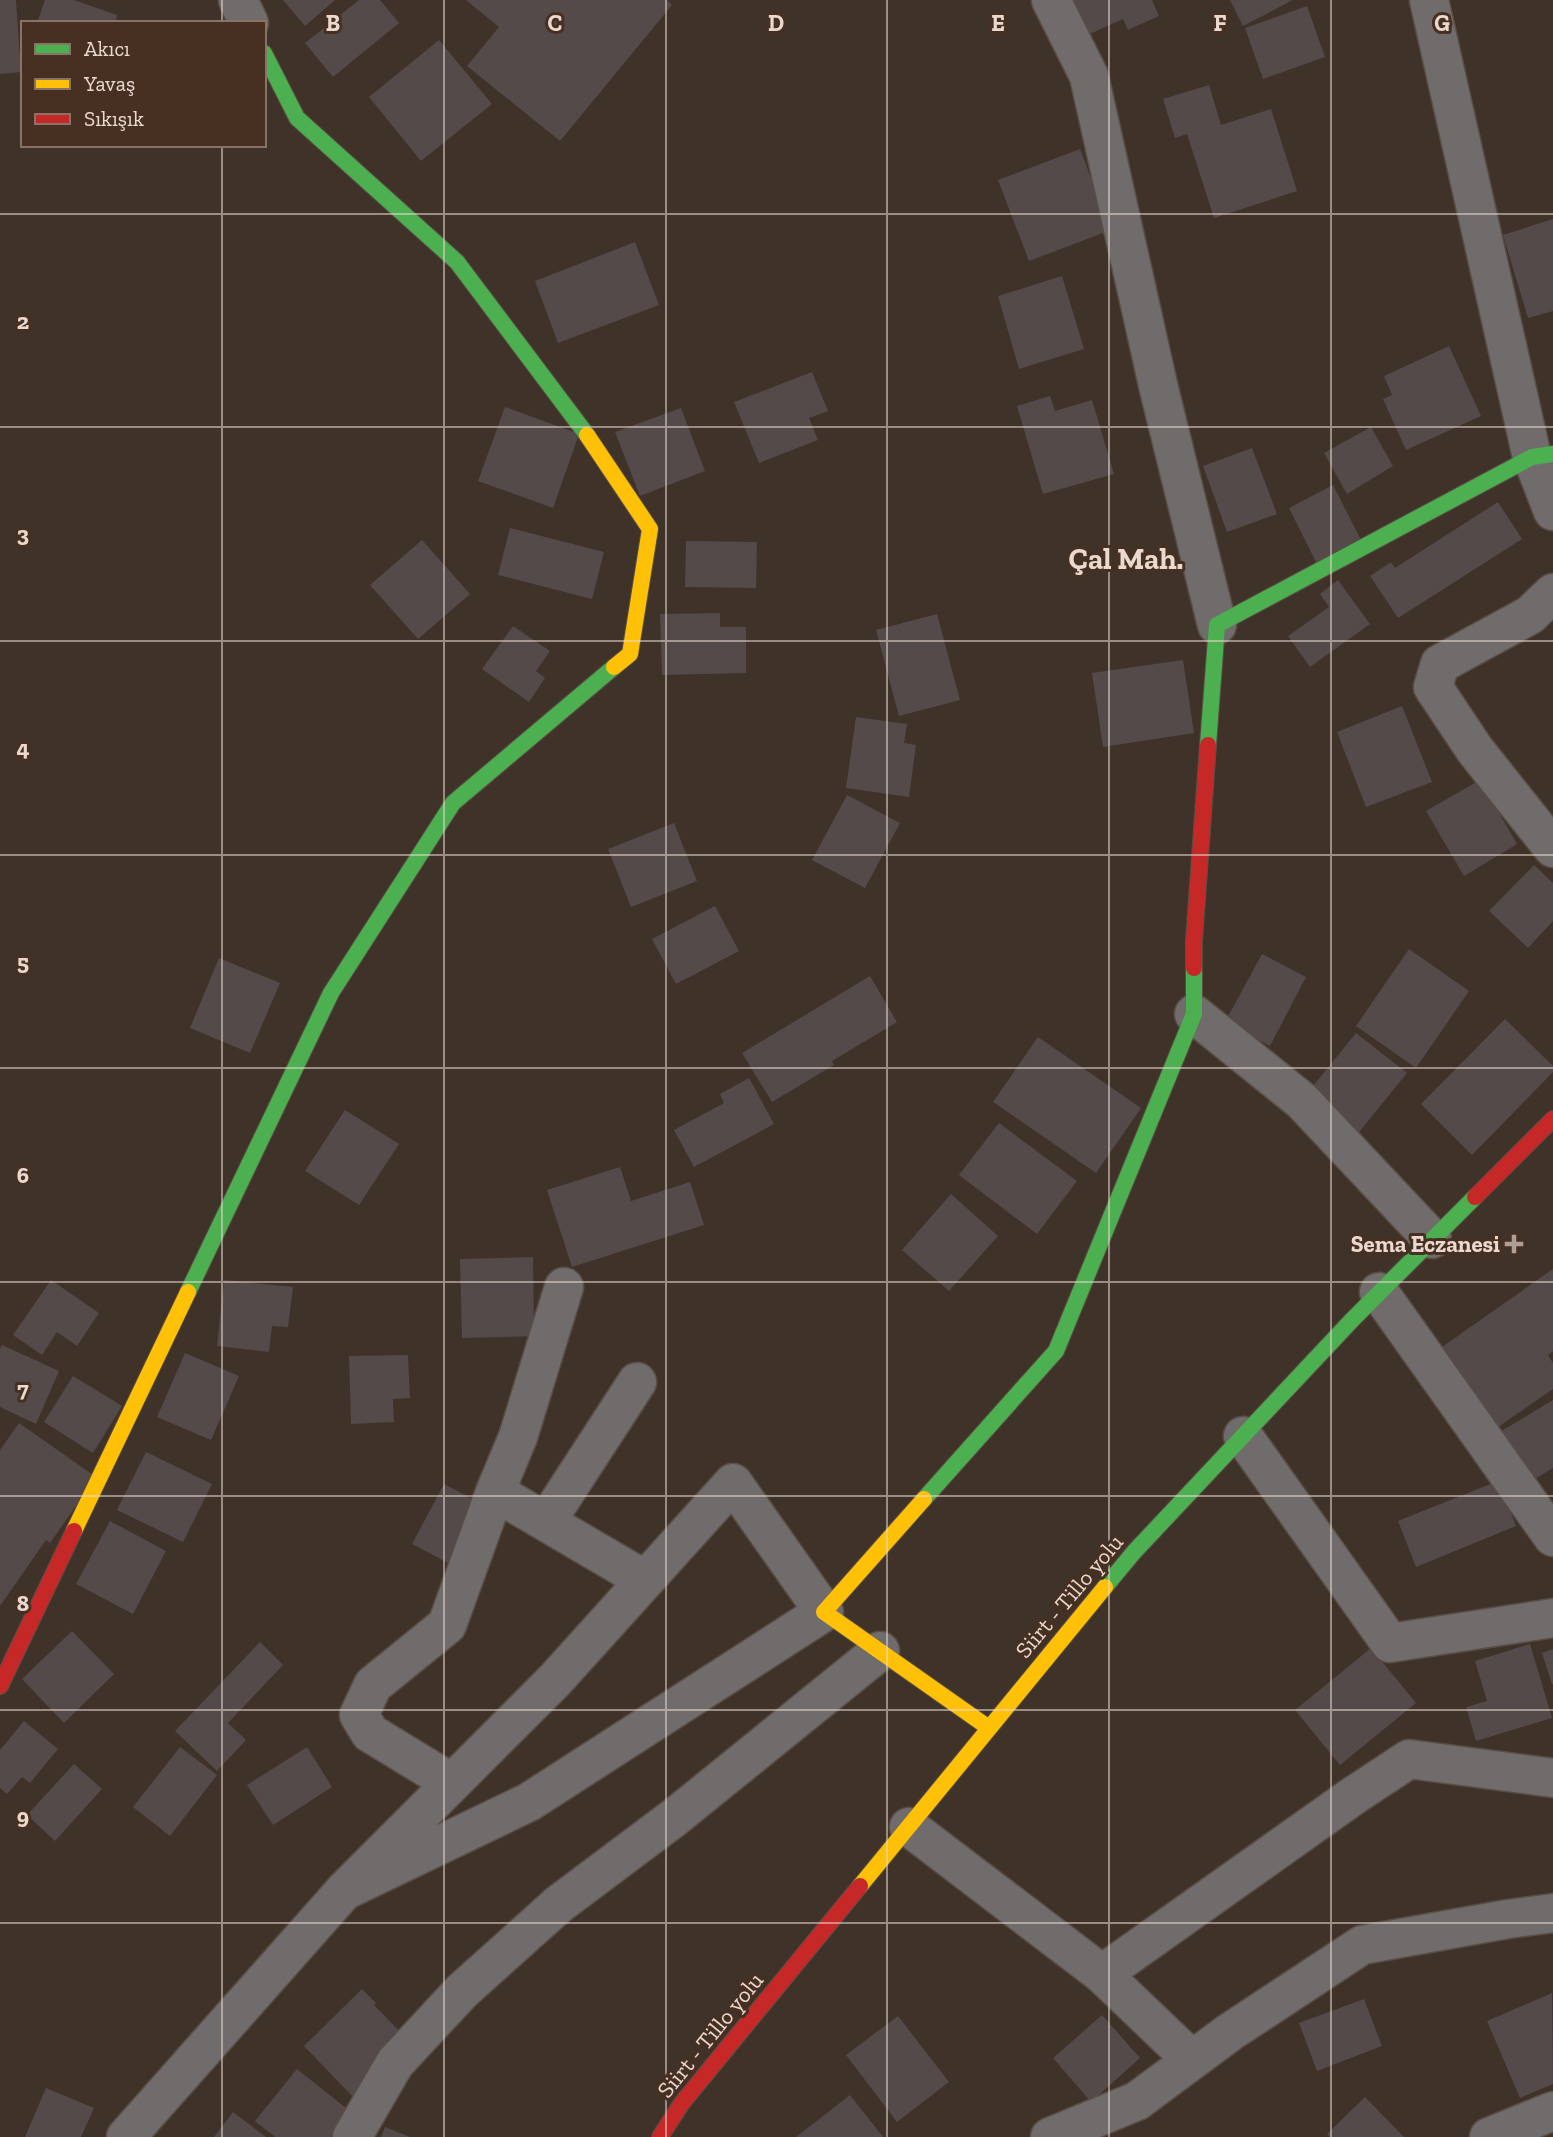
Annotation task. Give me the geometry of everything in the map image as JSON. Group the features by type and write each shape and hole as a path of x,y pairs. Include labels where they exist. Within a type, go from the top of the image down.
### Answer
{"street":[{"path":"238,0 248,21"},
{"path":"344,1891 530,1802 824,1612 1056,1351 1194,1014 1195,941 1217,625 1158,385 1089,76 1051,0"},
{"path":"1429,0 1543,455 1553,511"},
{"path":"0,1686 331,993 453,803 630,654 650,529 581,426 457,262 297,118 266,57"},
{"path":"1217,625 1543,455"},
{"path":"1553,593 1530,615 1440,664 1433,687 1475,750 1553,848"},
{"path":"1194,1014 1302,1101 1433,1239"},
{"name":"Siirt - Tillo yolu","path":"660,2137 682,2103 1134,1552 1379,1292 1553,1119"},
{"path":"452,1783 370,1734 359,1715 373,1685 447,1625 518,1437 564,1287"},
{"path":"1379,1292 1553,1537"},
{"path":"546,1522 637,1382"},
{"path":"1243,1436 1390,1643 1553,1618"},
{"path":"126,2137 344,1891 555,1680 733,1483 824,1612 989,1728"},
{"path":"495,1492 645,1580"},
{"path":"352,2137 395,2063 462,1991 558,1904 676,1817 880,1651"},
{"path":"1102,1974 1409,1759 1553,1778"},
{"path":"909,1826 1102,1974 1192,2060"},
{"path":"1050,2137 1136,2101 1230,2032 1362,1945 1553,1913"},
{"path":"1489,2137 1553,2111"}],"building":[{"path":"0,0 16,0 21,72 0,74"},
{"path":"45,0 74,0 117,15 116,21 38,21"},
{"path":"283,0 335,0 305,26"},
{"path":"359,0 380,0 399,23 333,77 305,43"},
{"path":"466,0 667,0 672,5 560,141 467,66 499,27"},
{"path":"1066,0 1152,0 1159,16 1128,30 1123,19 1083,37"},
{"path":"1230,0 1293,0 1243,26"},
{"path":"1307,6 1325,57 1263,79 1245,28"},
{"path":"439,40 492,104 421,161 369,97"},
{"path":"1209,85 1221,125 1271,109 1297,191 1214,218 1187,134 1175,138 1163,99"},
{"path":"1080,149 1111,230 1029,261 998,180"},
{"path":"1553,219 1553,311 1528,318 1503,235"},
{"path":"635,242 659,305 558,343 535,281"},
{"path":"1062,276 1084,349 1019,369 998,296"},
{"path":"1449,346 1481,416 1406,450 1383,399 1392,395 1384,376"},
{"path":"812,372 828,411 809,418 818,440 759,463 734,402"},
{"path":"1050,396 1055,411 1092,400 1114,474 1043,494 1017,406"},
{"path":"505,407 579,434 553,508 478,481"},
{"path":"681,408 705,471 640,496 615,432"},
{"path":"1371,427 1393,466 1347,494 1324,453"},
{"path":"1252,448 1277,514 1227,532 1203,466"},
{"path":"1333,485 1362,542 1317,564 1289,508"},
{"path":"1498,502 1522,539 1398,618 1370,576 1391,562 1395,568"},
{"path":"510,528 604,552 592,599 498,575"},
{"path":"422,540 470,594 418,639 370,585"},
{"path":"686,541 757,542 756,588 685,587"},
{"path":"1338,580 1370,624 1310,667 1288,636 1329,607 1320,594"},
{"path":"720,613 720,627 746,627 746,673 662,675 660,614"},
{"path":"937,614 960,700 899,716 876,630"},
{"path":"513,626 550,651 536,671 545,678 529,702 482,669"},
{"path":"1183,660 1194,733 1103,747 1092,673"},
{"path":"1402,706 1432,782 1366,807 1337,732"},
{"path":"856,717 907,724 904,743 916,745 909,797 846,788"},
{"path":"1480,780 1517,844 1464,876 1426,811"},
{"path":"847,795 900,823 865,888 812,860"},
{"path":"674,823 697,881 631,907 608,849"},
{"path":"1534,865 1553,883 1553,921 1528,948 1489,911"},
{"path":"715,906 739,951 676,984 652,939"},
{"path":"1409,949 1469,991 1416,1068 1356,1026"},
{"path":"1262,954 1306,977 1270,1046 1225,1022"},
{"path":"219,958 280,983 250,1053 190,1028"},
{"path":"870,976 897,1022 832,1061 834,1065 772,1102 742,1053"},
{"path":"1505,1019 1553,1066 1553,1072 1472,1155 1421,1104"},
{"path":"1356,1033 1407,1073 1356,1136 1305,1096"},
{"path":"1038,1037 1141,1108 1096,1173 993,1102"},
{"path":"749,1078 774,1124 694,1167 674,1130 724,1103 720,1094"},
{"path":"345,1110 399,1144 359,1205 305,1171"},
{"path":"999,1123 1077,1181 1037,1234 959,1175"},
{"path":"620,1167 631,1201 690,1182 704,1225 572,1267 547,1190"},
{"path":"951,1194 998,1236 949,1291 902,1250"},
{"path":"533,1257 534,1336 462,1338 460,1259"},
{"path":"1553,1269 1553,1351 1548,1355 1553,1363 1553,1389 1488,1434 1432,1354"},
{"path":"51,1280 99,1313 77,1346 57,1332 42,1355 13,1335"},
{"path":"224,1280 293,1287 288,1327 272,1326 269,1352 217,1346"},
{"path":"2,1345 59,1371 36,1424 0,1407"},
{"path":"185,1353 239,1376 211,1440 157,1417"},
{"path":"408,1355 410,1398 393,1399 394,1422 351,1424 349,1356"},
{"path":"73,1376 122,1406 93,1453 44,1422"},
{"path":"1553,1400 1553,1468 1523,1486 1493,1436"},
{"path":"19,1423 96,1477 50,1543 46,1540 0,1606 0,1450"},
{"path":"146,1452 212,1484 183,1542 117,1510"},
{"path":"1498,1481 1516,1526 1416,1567 1398,1521"},
{"path":"444,1484 484,1505 452,1565 412,1544"},
{"path":"110,1521 166,1551 133,1614 76,1584"},
{"path":"72,1631 114,1674 64,1723 22,1679"},
{"path":"260,1642 283,1665 228,1723 246,1740 217,1771 175,1731"},
{"path":"1530,1644 1552,1718 1476,1741 1466,1707 1487,1701 1475,1661"},
{"path":"1371,1648 1416,1703 1340,1765 1295,1710"},
{"path":"1553,1649 1553,1684 1552,1684 1542,1653"},
{"path":"24,1721 58,1749 30,1783 22,1777 7,1794 0,1788 0,1750"},
{"path":"180,1747 217,1775 170,1836 133,1807"},
{"path":"307,1747 332,1787 273,1825 247,1785"},
{"path":"74,1764 102,1789 55,1841 27,1815"},
{"path":"362,1989 409,2041 352,2096 304,2046"},
{"path":"1552,1993 1553,2084 1520,2098 1487,2021"},
{"path":"1364,1999 1382,2046 1317,2071 1299,2023"},
{"path":"1102,2015 1140,2058 1091,2102 1053,2058"},
{"path":"898,2016 949,2082 897,2122 846,2055"},
{"path":"297,2069 351,2112 331,2137 275,2137 255,2121"},
{"path":"46,2088 94,2108 81,2137 25,2137"},
{"path":"850,2095 883,2137 796,2137"},
{"path":"1365,2097 1404,2137 1330,2137 1327,2134"},
{"path":"233,2112 266,2137 214,2137"},
{"path":"385,2127 410,2137 381,2137"}],"traffic: fast":[{"path":"266,57 297,118 457,262 587,435"},
{"path":"1208,745 1217,625 1532,457 1553,454"},
{"path":"188,1292 331,993 453,803 614,667"},
{"path":"924,1499 1056,1351 1194,1014 1194,968"},
{"path":"1105,1587 1134,1552 1352,1320 1475,1197"}],"traffic: slow":[{"path":"587,435 650,529 630,654 614,667"},
{"path":"74,1531 188,1292"},
{"path":"924,1499 824,1612 989,1728"},
{"path":"860,1886 1105,1587"}],"traffic: jam":[{"path":"1194,968 1208,745"},
{"path":"1475,1197 1553,1119"},
{"path":"0,1686 74,1531"},
{"path":"660,2137 682,2103 860,1886"}],"place":[{"name":"Sema Eczanesi","path":"1514,1244"}],"district":[{"name":"Çal Mah.","path":"1126,559"}]}
